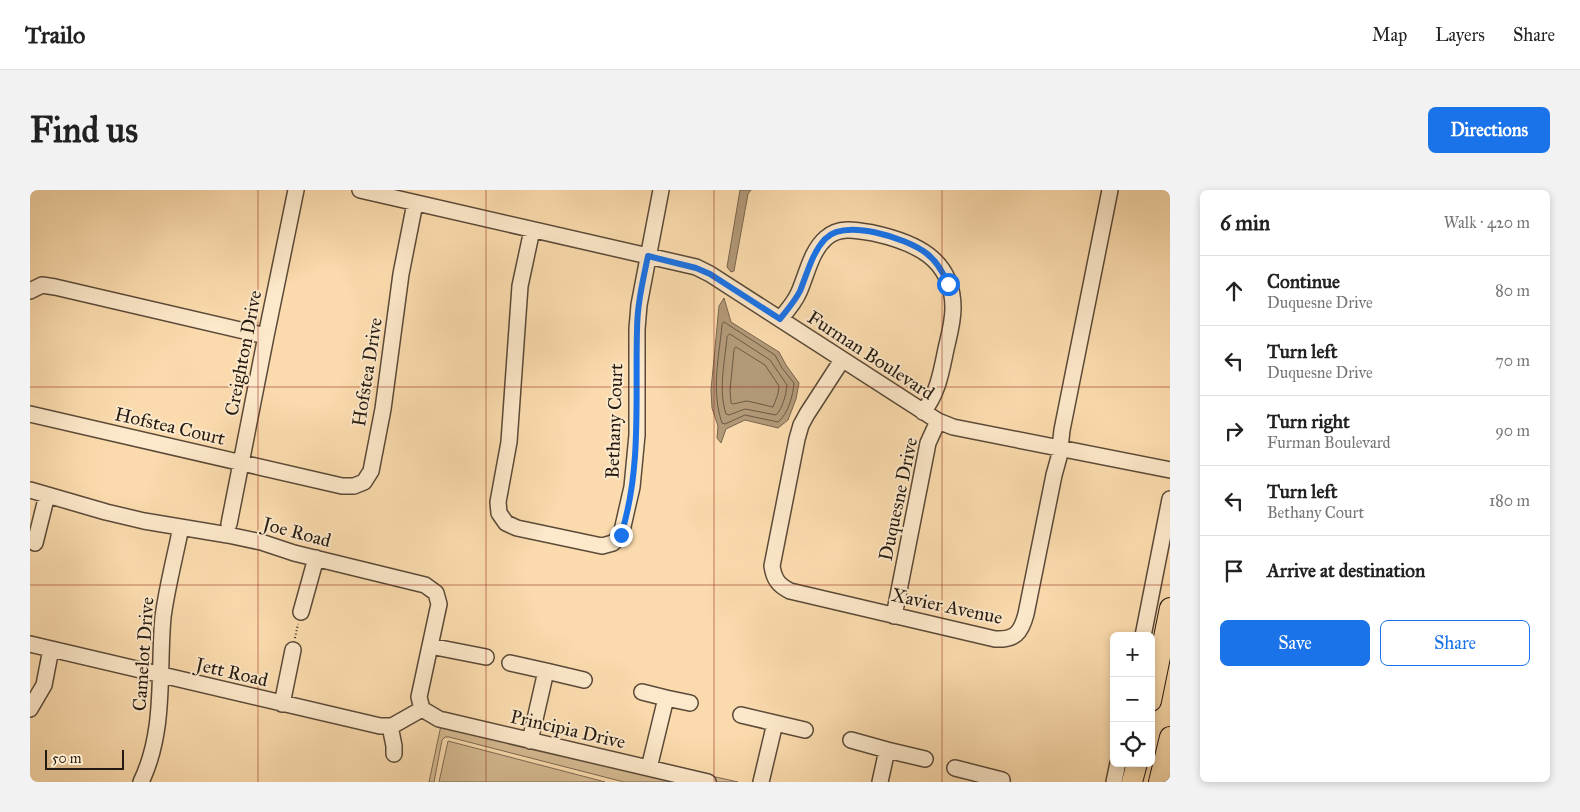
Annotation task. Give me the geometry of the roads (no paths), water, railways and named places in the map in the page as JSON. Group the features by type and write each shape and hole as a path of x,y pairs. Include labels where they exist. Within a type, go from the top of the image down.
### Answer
{"main road":[{"path":"1155,681 1170,608"},
{"path":"1159,782 1170,737"},
{"path":"1132,782 1135,767"}],"street":[{"name":"Creighton Drive","path":"230,524 296,190"},
{"name":"Furman Boulevard","path":"360,190 696,268 710,274 938,421 953,427 1170,470"},
{"name":"Bethany Court","path":"532,230 520,286 509,442 498,502 499,513 506,523 517,528 589,545 602,546 613,543 621,535 632,487 637,435 637,329 639,305 661,190"},
{"name":"Xavier Avenue","path":"842,360 806,414 797,439 772,566 774,577 780,586 790,591 894,616 995,639 1006,640 1016,635 1023,626 1026,614 1110,190"},
{"name":"Hofstea Drive","path":"301,476 342,486 354,486 364,482 371,471 385,401 401,274 415,203"},
{"name":"Duquesne Drive","path":"780,319 799,293 819,246 827,237 837,231 860,230 907,242 918,247 943,272 950,290 953,308 940,380 931,402 923,412"},
{"path":"30,291 42,285 55,287 266,336"},
{"name":"Hofstea Court","path":"30,414 301,476"},
{"name":"Duquesne Drive","path":"894,616 928,442 938,421"},
{"name":"Joe Road","path":"30,490 106,512 228,534 425,585 436,593 439,604 419,697 422,709"},
{"path":"35,543 46,495"},
{"path":"1144,632 1170,499"},
{"name":"Camelot Drive","path":"141,782 155,740 159,716 163,619 181,527"},
{"path":"301,612 316,558"},
{"name":"Jett Road","path":"30,644 282,704 380,726 390,726"},
{"path":"430,646 486,657"},
{"path":"30,709 44,685 51,649"},
{"path":"282,704 293,650"},
{"path":"510,663 584,680"},
{"path":"530,741 546,671"},
{"path":"642,692 690,703"},
{"path":"649,768 666,698"},
{"path":"394,754 390,726 422,709"},
{"name":"Principia Drive","path":"422,709 439,719 708,782"},
{"path":"741,715 805,730"},
{"path":"762,782 776,723"},
{"path":"851,740 925,759"},
{"path":"880,782 887,750"},
{"path":"1114,782 1117,767"},
{"path":"955,768 1004,781"}],"water":[{"path":"740,190 751,190 748,194 734,271 731,272 727,267"},
{"path":"724,298 731,322 779,352 799,383 796,399 788,420 778,428 745,420 726,429 721,443 717,438 718,426 712,408 711,390 719,306"}]}
